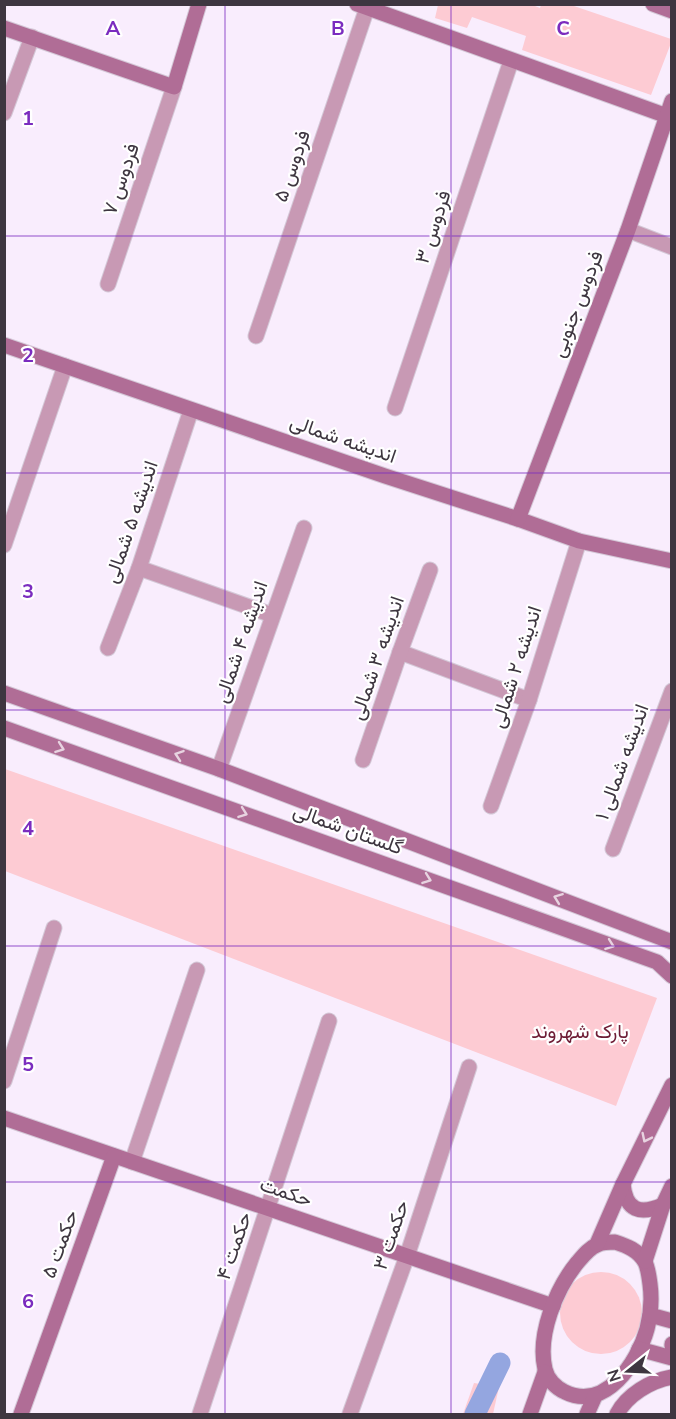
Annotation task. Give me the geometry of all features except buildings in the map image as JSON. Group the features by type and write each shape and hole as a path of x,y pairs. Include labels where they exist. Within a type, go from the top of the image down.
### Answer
{"street":[{"path":"4,28 174,87 199,4"},
{"path":"653,4 672,11"},
{"path":"362,6 511,61 669,109"},
{"name":"فردوس ۵","path":"256,336 362,6"},
{"path":"4,113 32,37"},
{"name":"فردوس ۳","path":"395,408 511,61"},
{"name":"فردوس ۷","path":"108,284 174,87"},
{"name":"فردوس جنوبی","path":"518,519 628,230 669,109"},
{"path":"628,230 672,247"},
{"name":"اندیشه شمالی","path":"4,345 579,541 672,561"},
{"path":"4,545 65,366"},
{"name":"اندیشه ۵ شمالی","path":"108,648 139,568 191,410"},
{"name":"اندیشه ۴ شمالی","path":"219,769 304,528"},
{"name":"اندیشه ۲ شمالی","path":"491,806 529,700 579,541"},
{"path":"139,568 272,615"},
{"name":"اندیشه ۳ شمالی","path":"363,759 430,570"},
{"path":"400,652 529,700"},
{"name":"اندیشه شمالی ۱","path":"613,849 672,691"},
{"name":"گلستان شمالی","path":"4,693 219,769 672,942"},
{"name":"گلستان شمالی","path":"4,728 657,962 672,976"},
{"path":"4,1081 54,928"},
{"path":"132,1162 197,970"},
{"name":"حکمت ۴","path":"200,1414 329,1021"},
{"name":"حکمت ۳","path":"350,1414 407,1256 469,1067"},
{"path":"530,1414 545,1372 543,1355 553,1306 571,1270 597,1244 623,1184 672,1085"},
{"name":"حکمت","path":"4,1118 553,1306"},
{"name":"حکمت ۵","path":"21,1414 114,1156"},
{"path":"623,1184 624,1196 629,1205 640,1211 653,1209 663,1204"},
{"path":"645,1261 663,1204 672,1186"},
{"path":"545,1372 557,1389 575,1397 595,1396 611,1386 622,1375 632,1363 644,1339 650,1316 651,1294 645,1261 632,1248 615,1242 597,1244"},
{"path":"650,1316 672,1321"},
{"path":"639,1349 672,1358"},
{"path":"617,1414 634,1394 658,1379 672,1377"},
{"path":"587,1414 595,1396"}],"green space":[{"path":"530,4 540,8 541,5 571,5 671,39 651,95 522,50 526,36 472,17 467,28 435,18 438,5"},
{"name":"پارک شهروند","path":"5,769 657,998 616,1106 5,871"},
{"path":"601,1272 617,1275 630,1284 639,1297 642,1313 639,1329 630,1342 617,1351 601,1354 585,1351 572,1342 563,1329 560,1313 563,1297 572,1284 585,1275"},
{"path":"474,1383 499,1387 493,1414 463,1414"}],"waterway":[{"path":"475,1414 500,1363"}]}
